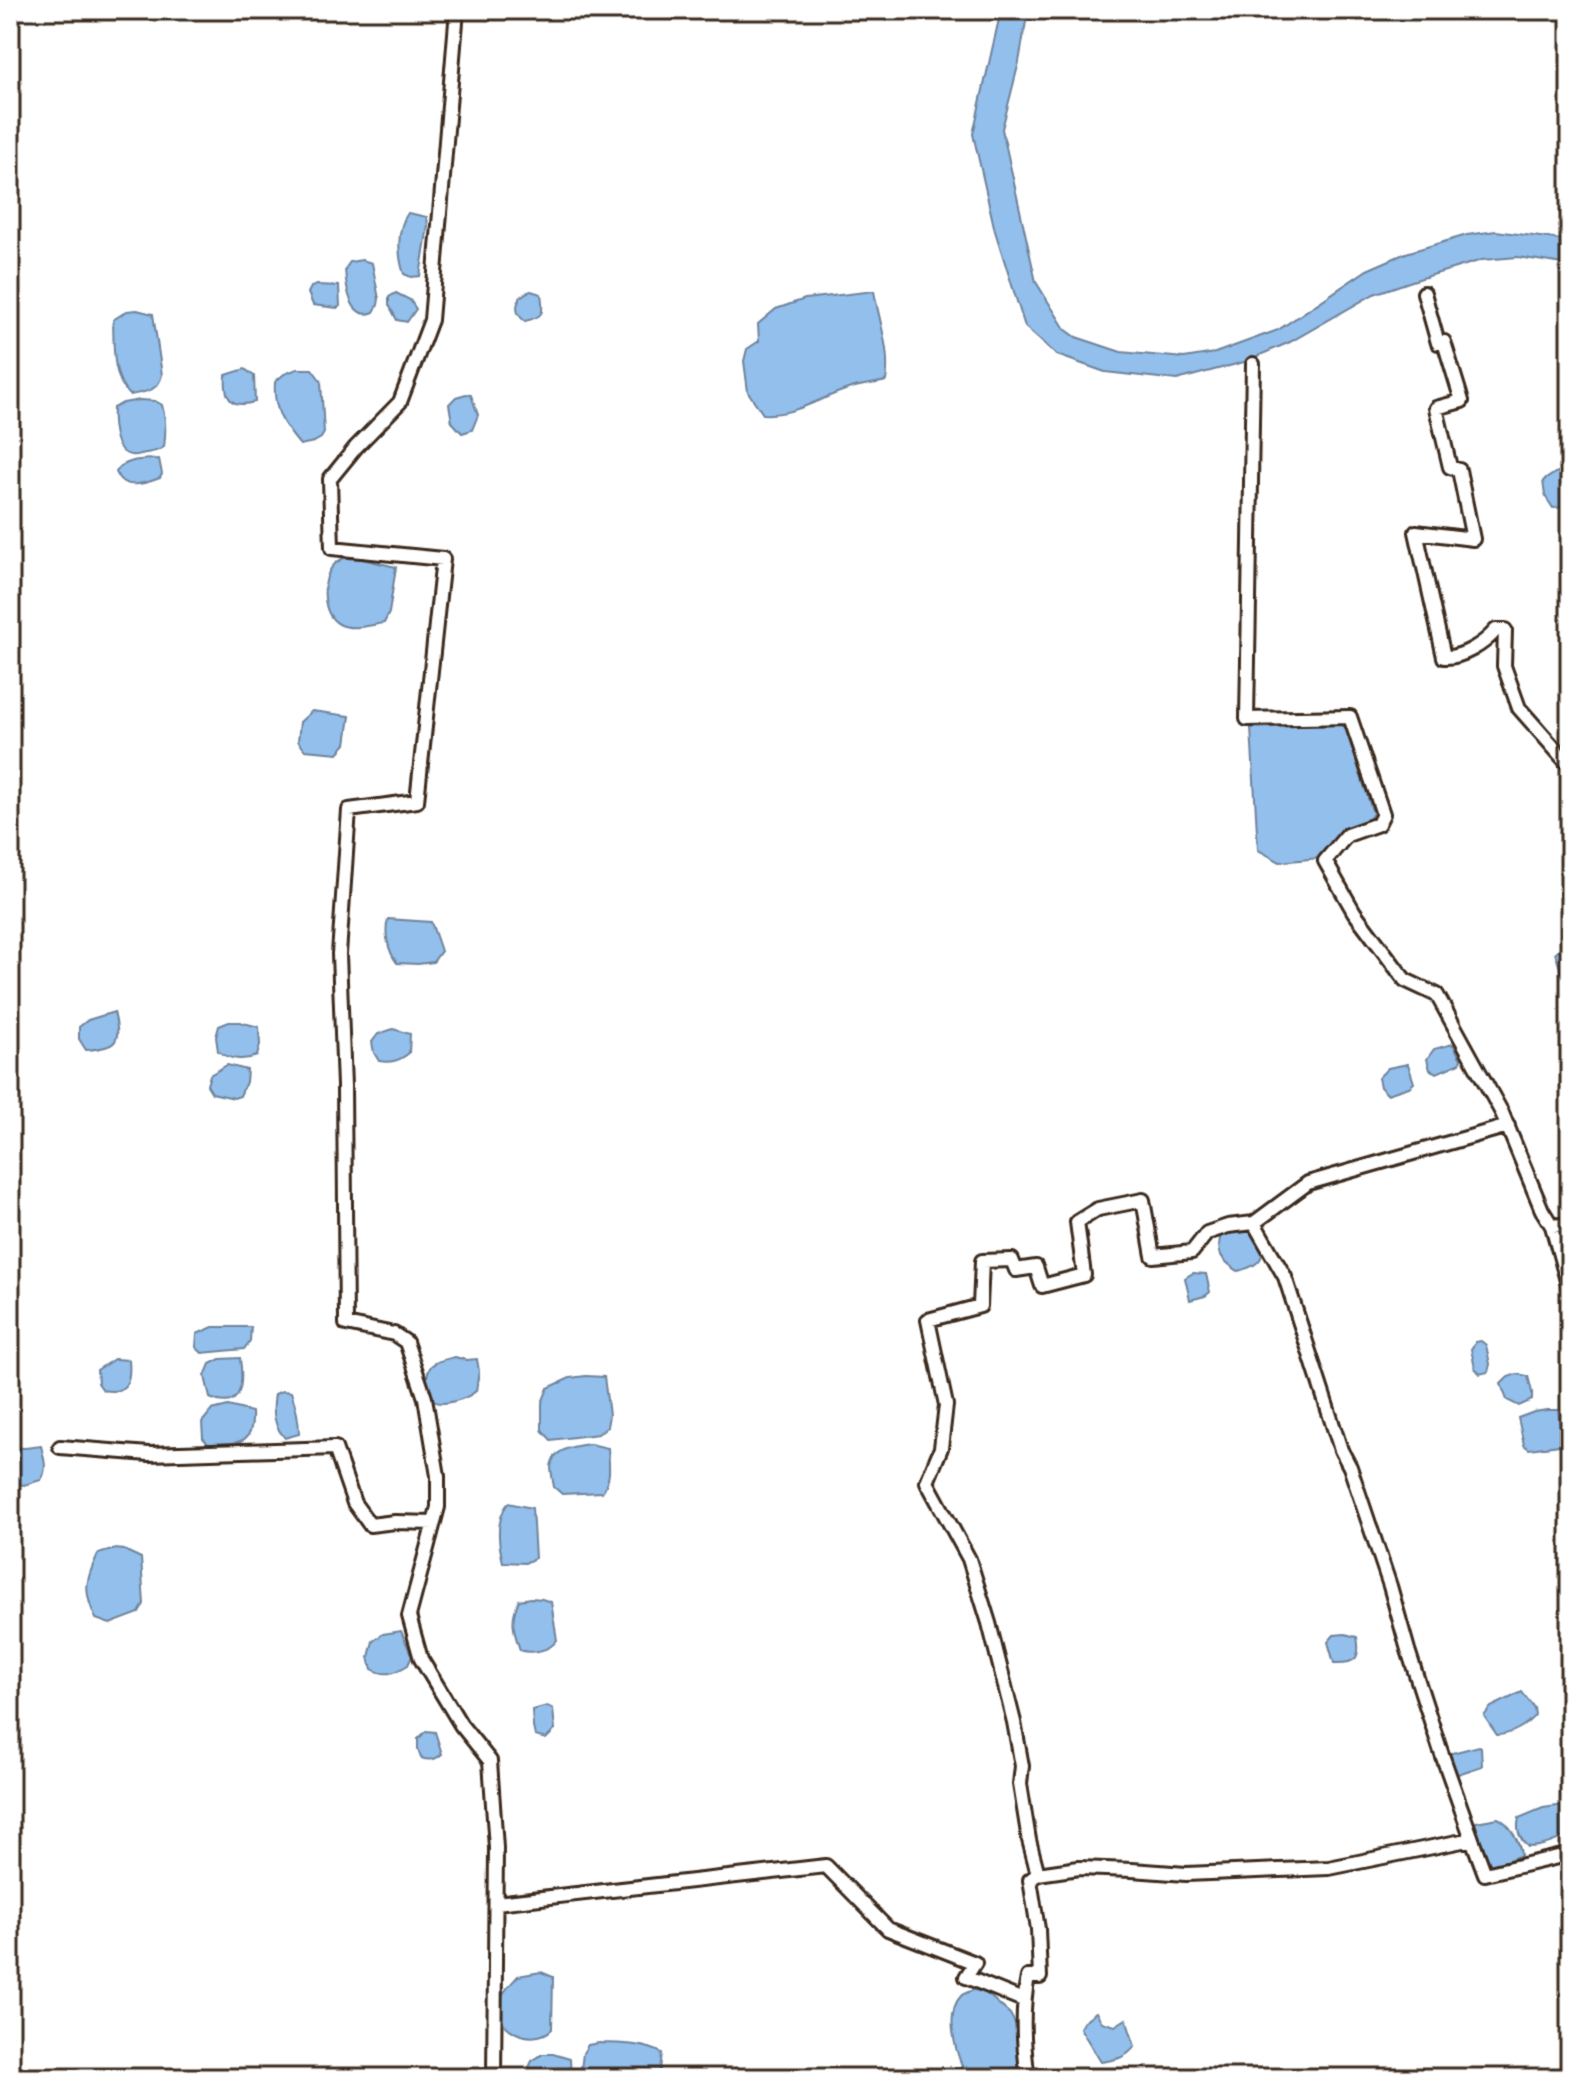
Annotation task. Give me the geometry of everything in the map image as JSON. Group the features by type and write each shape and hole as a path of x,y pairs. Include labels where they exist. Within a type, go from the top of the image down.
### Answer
{"street":[{"path":"457,10 431,320 400,402 330,479 332,548 443,559 417,801 349,810 339,954 344,1086 346,1324 394,1334 406,1342 425,1398 438,1476 438,1507 409,1616 427,1670 461,1725 490,1761 496,1848 494,2078"},
{"path":"1424,293 1438,343 1444,342 1462,401 1436,408 1450,467 1459,470 1473,539 1416,532 1444,657 1456,658 1490,638 1496,630 1505,630 1504,666 1519,708 1570,766"},
{"path":"1253,364 1247,719 1350,717 1383,814 1378,824 1347,835 1325,861 1354,912 1405,980 1437,995 1508,1126 1542,1210 1552,1226 1570,1292"},
{"path":"1038,1874 1026,1826 1020,1784 1022,1766 1014,1722 989,1623 969,1559 927,1482 941,1448 946,1405 928,1320 980,1306 982,1261 1012,1260 1016,1270 1036,1267 1042,1286 1084,1275 1077,1222 1098,1209 1143,1200 1153,1256 1192,1252 1207,1233 1228,1226 1254,1223 1308,1183 1508,1126"},
{"path":"1254,1223 1285,1277 1485,1874 1562,1856"},
{"path":"1552,1226 1570,1224"},
{"path":"60,1447 149,1454 335,1448 354,1503 370,1525 434,1523"},
{"path":"1028,2078 1023,2044 1023,2000 1028,1977 1040,1977 1038,1929 1030,1880 1038,1874 1079,1868 1200,1874 1329,1868 1472,1839"},
{"path":"496,1903 826,1866 888,1929 975,1963 966,1977 1023,2000"}],"water":[{"path":"1001,10 1028,10 1002,129 1036,282 1065,329 1076,337 1121,352 1184,358 1215,353 1278,330 1367,270 1406,253 1467,235 1496,231 1570,241 1570,265 1518,257 1482,260 1374,294 1290,342 1244,362 1177,380 1105,372 1057,355 1025,327 995,231 973,134"},
{"path":"408,213 427,217 420,276 404,274 400,260 400,235"},
{"path":"362,260 372,263 379,299 374,312 366,314 359,312 351,301 345,269 350,262"},
{"path":"339,286 340,306 313,305 308,293 311,287"},
{"path":"531,291 541,294 542,310 536,318 525,321 518,313 518,304 522,296"},
{"path":"874,291 886,347 886,381 848,389 785,412 763,414 748,392 744,361 747,349 759,341 758,324 776,309 805,299"},
{"path":"396,293 410,300 416,309 407,322 397,320 389,305 389,297"},
{"path":"127,311 153,314 162,375 154,388 130,395 119,379 113,320"},
{"path":"245,369 254,376 255,402 234,403 226,390 226,375"},
{"path":"297,369 312,369 321,381 324,433 314,442 300,445 280,416 275,392 275,382"},
{"path":"471,395 478,415 472,430 462,433 452,422 449,404 456,397"},
{"path":"140,400 162,405 164,447 154,452 131,455 120,449 117,443 113,408"},
{"path":"159,459 160,478 147,482 128,484 116,472 130,462"},
{"path":"1570,469 1570,507 1553,508 1545,496 1543,481 1555,473"},
{"path":"344,558 396,567 389,613 384,623 344,626 329,613 325,596 326,579 334,565"},
{"path":"312,711 350,716 346,744 338,753 305,750 298,741 300,722"},
{"path":"1339,724 1345,727 1373,813 1369,820 1341,830 1319,858 1280,862 1258,850 1251,728"},
{"path":"388,919 431,922 441,951 433,962 397,963 388,942"},
{"path":"1570,939 1570,989 1555,953"},
{"path":"114,1012 115,1041 105,1047 86,1050 79,1039 79,1027 88,1020"},
{"path":"229,1022 259,1027 257,1056 237,1059 218,1051 216,1037 219,1026"},
{"path":"393,1029 410,1034 409,1053 395,1061 379,1061 372,1042 378,1034"},
{"path":"1453,1044 1460,1063 1437,1073 1430,1070 1427,1059 1434,1049"},
{"path":"1408,1064 1414,1083 1387,1094 1380,1087 1378,1078 1388,1068"},
{"path":"227,1065 247,1070 240,1096 234,1098 212,1093 207,1085 210,1075"},
{"path":"1249,1227 1259,1242 1262,1254 1256,1264 1238,1271 1222,1256 1219,1247 1221,1235"},
{"path":"1193,1273 1206,1274 1210,1292 1190,1300 1185,1278"},
{"path":"213,1327 251,1327 250,1341 244,1349 202,1353 196,1347 197,1334"},
{"path":"1481,1341 1486,1345 1490,1364 1488,1372 1480,1374 1475,1368 1471,1349"},
{"path":"455,1357 477,1359 476,1391 456,1401 438,1403 427,1390 429,1370 436,1362"},
{"path":"240,1358 241,1384 235,1398 221,1401 210,1398 205,1376 210,1364 220,1359"},
{"path":"114,1359 129,1360 128,1380 117,1390 103,1390 98,1383 97,1370"},
{"path":"1517,1374 1528,1376 1532,1392 1532,1400 1519,1406 1507,1400 1501,1384"},
{"path":"604,1377 609,1415 607,1427 598,1434 551,1440 542,1430 542,1403 548,1388 570,1378"},
{"path":"291,1392 299,1428 299,1434 285,1438 278,1428 274,1412 275,1394"},
{"path":"228,1406 252,1412 250,1432 242,1440 209,1445 203,1438 202,1422 212,1410"},
{"path":"1558,1410 1559,1445 1529,1449 1524,1445 1518,1418"},
{"path":"590,1444 608,1448 609,1471 605,1487 602,1492 562,1494 554,1487 553,1460 566,1449"},
{"path":"41,1446 45,1468 41,1480 24,1485 10,1482 10,1447"},
{"path":"508,1503 532,1508 535,1558 525,1563 503,1562 499,1531 501,1516"},
{"path":"115,1549 141,1558 144,1604 139,1613 110,1624 96,1619 87,1586 98,1554"},
{"path":"531,1598 551,1602 557,1640 545,1649 529,1652 520,1650 514,1619 519,1600"},
{"path":"401,1631 412,1656 408,1665 390,1673 372,1669 369,1657 373,1641 383,1634"},
{"path":"1334,1635 1357,1637 1357,1655 1352,1661 1334,1663 1328,1642"},
{"path":"1522,1692 1534,1708 1535,1715 1518,1729 1497,1735 1484,1716 1491,1707"},
{"path":"547,1706 553,1709 555,1730 546,1739 535,1736 532,1710"},
{"path":"426,1731 435,1732 442,1754 437,1758 421,1758 418,1739"},
{"path":"1479,1746 1482,1766 1455,1775 1448,1754"},
{"path":"1564,1805 1569,1814 1570,1832 1550,1843 1528,1847 1519,1834 1519,1818 1543,1808"},
{"path":"1498,1818 1514,1834 1521,1855 1490,1866 1473,1830 1476,1822"},
{"path":"541,1972 553,1977 552,2029 535,2037 525,2036 516,2033 502,2020 498,2012 499,2002 518,1976"},
{"path":"973,1990 985,1992 1010,2014 1018,2035 1020,2067 979,2073 963,2068 955,2042 953,2011 961,1996"},
{"path":"1096,2012 1102,2022 1115,2026 1126,2019 1135,2046 1124,2056 1101,2062 1080,2028"},
{"path":"588,2045 640,2046 662,2053 659,2078 580,2078 583,2053"},
{"path":"543,2054 570,2059 571,2078 524,2078 532,2061"}]}
